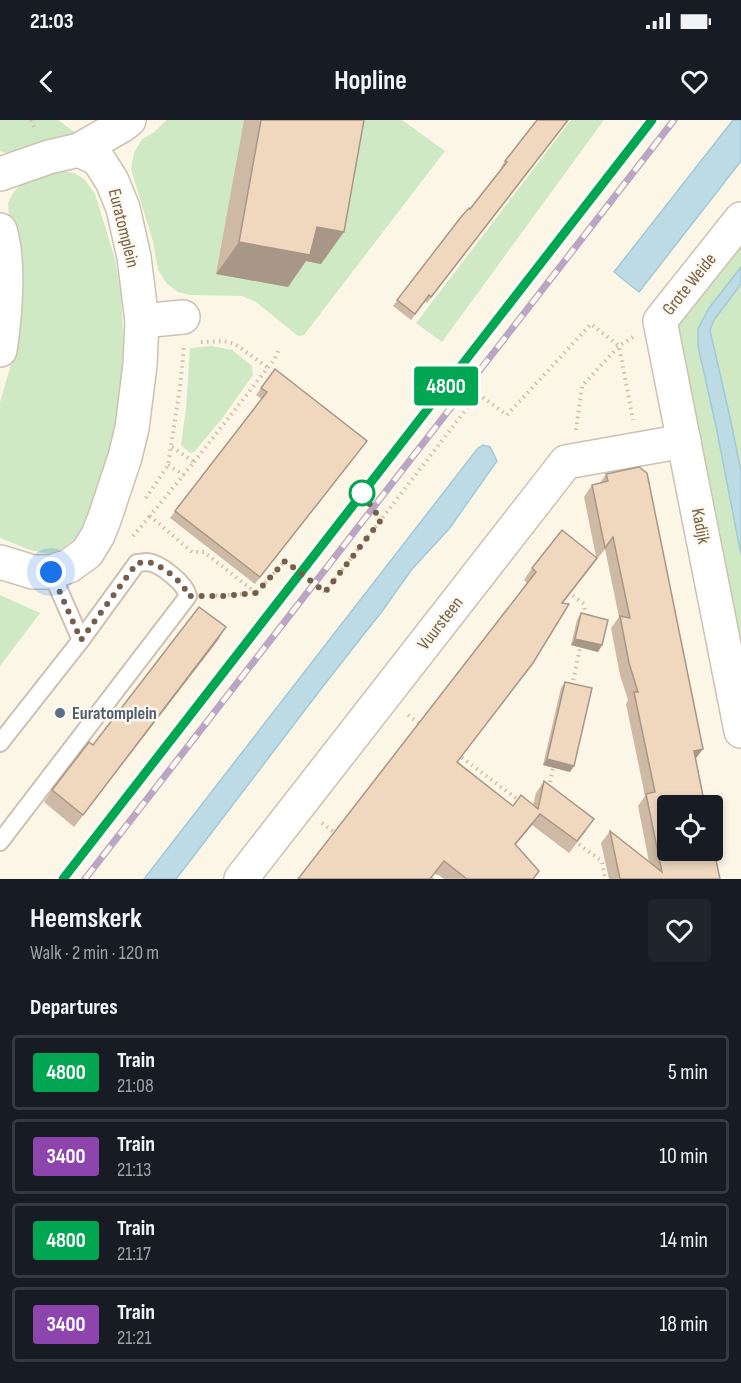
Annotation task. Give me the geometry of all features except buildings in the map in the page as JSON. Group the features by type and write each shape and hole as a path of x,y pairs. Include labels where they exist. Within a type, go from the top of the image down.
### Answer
{"street":[{"path":"0,174 49,157 79,150 129,120"},
{"name":"Euratomplein","path":"51,572 69,566 87,553 98,535 125,456 132,428 140,366 142,321 134,257 123,208 112,181 98,159 79,150"},
{"name":"Grote Weide","path":"660,321 741,219"},
{"path":"0,230 4,242 5,284 4,325 0,350"},
{"path":"142,321 184,330"},
{"name":"Kadijk","path":"660,321 741,731"},
{"path":"566,462 684,441"},
{"name":"Vuursteen","path":"241,879 566,462"},
{"path":"0,562 33,572 51,572"}],"lane":[{"path":"0,743 81,640 137,563 149,562 171,574 186,589 188,596 0,842"},
{"path":"51,572 81,640"}],"path":[{"path":"188,596 256,593 285,561 325,592 478,394 507,415 591,324 619,346 639,449"},
{"path":"194,462 171,447 184,330 224,341 242,349 267,367"},
{"path":"566,462 577,429 582,386 619,346"},
{"path":"256,593 204,552 192,552 150,516 274,360 279,349"},
{"path":"168,465 184,475"},
{"path":"566,591 584,604 586,619"},
{"path":"571,689 581,643"},
{"path":"383,696 429,731"},
{"path":"456,753 526,805"},
{"path":"547,794 555,759"},
{"path":"298,805 342,839"},
{"path":"568,836 602,861 605,879"},
{"path":"432,879 439,870"}],"green space":[{"path":"0,120 58,120 77,134 16,155 0,151"},
{"path":"167,120 402,120 445,151 304,335 298,336 256,302 242,296 190,295 178,292 167,284 158,270 153,242 131,169 134,153 142,139 153,133"},
{"path":"571,120 604,120 442,342 416,323"},
{"path":"58,170 74,173 84,179 95,194 115,259 121,294 124,348 116,423 106,465 92,506 82,529 69,546 49,554 30,550 0,538 0,402 10,368 16,324 8,203 23,182"},
{"path":"741,239 741,267 709,308 698,329 698,346 741,555 741,648 679,331 680,320"},
{"path":"741,284 741,471 710,330 714,320"},
{"path":"212,346 232,350 252,366 253,375 221,420 194,452 190,453 181,445 190,348"},
{"path":"0,595 40,613 0,666"}],"water":[{"path":"733,120 741,120 741,161 639,292 614,272"},
{"path":"741,267 741,284 714,320 710,330 741,471 741,555 698,346 698,329 709,308"},
{"path":"483,445 490,447 497,461 449,529 412,569 176,879 144,879 478,448"}],"railway":[{"path":"63,879 652,120"},
{"path":"85,879 674,120"}],"train":[{"name":"4800","path":"63,879 652,120"}],"place":[{"name":"Euratomplein","path":"60,713"}],"route":[{"path":"51,572 81,640 137,563 149,562 171,574 186,589 188,596 256,593 285,561 325,592 381,520 362,493"}]}
